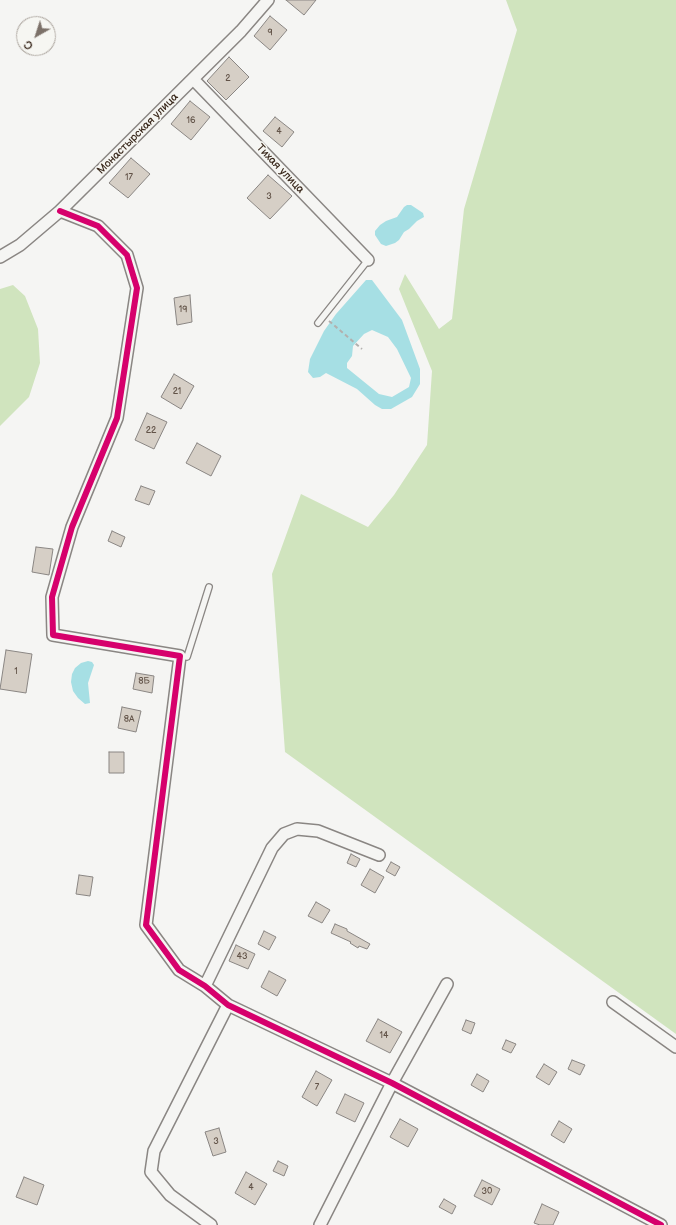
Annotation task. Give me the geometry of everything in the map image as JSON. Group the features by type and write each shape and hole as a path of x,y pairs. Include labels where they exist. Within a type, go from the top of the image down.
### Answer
{"street":[{"name":"Монастырская улица","path":"0,257 20,245 60,211 241,31 268,0"},
{"name":"Тихая улица","path":"193,79 368,260"},
{"path":"60,211 98,226 127,255 137,288 117,418 72,527 52,597 52,635 180,656 146,925 179,970 205,986 228,1005 392,1083 661,1225"},
{"path":"205,986 272,848 284,834 297,829 318,832 379,854"},
{"path":"320,1225 392,1083 447,984"},
{"path":"613,1002 676,1047"},
{"path":"211,1225 170,1195 151,1172 154,1151 228,1005"}],"lane":[{"path":"318,323 368,260"},
{"path":"180,656 187,657 209,586"}],"path":[{"path":"323,316 362,349"}],"green space":[{"path":"506,0 676,0 676,1034 285,752 272,574 301,494 368,527 394,495 427,445 432,371 399,289 405,274 439,329 452,319 464,209 517,30"},
{"path":"13,285 25,296 38,329 40,363 29,397 0,426 0,289"}],"water":[{"path":"407,205 411,205 423,213 424,217 404,232 395,243 386,246 381,244 375,235 375,231 386,221 397,217"},
{"path":"366,280 372,280 402,320 420,369 420,384 412,397 391,409 382,409 375,405 357,389 326,373 320,377 313,378 308,372 310,359 324,331 336,314","holes":["372,330 388,337 397,349 411,378 409,387 392,397 379,394 347,368 347,363 352,356 353,346 364,334"]},
{"path":"88,661 92,662 94,665 88,683 90,703 85,704 73,691 71,682 72,674 75,668 81,663"}],"building":[{"path":"286,0 316,0 304,15"},
{"path":"270,16 287,30 270,50 254,36"},
{"path":"229,57 249,77 226,100 207,81"},
{"path":"190,101 210,117 191,140 171,124"},
{"path":"275,117 294,132 282,147 263,131"},
{"path":"131,158 150,174 128,198 109,183"},
{"path":"268,175 292,196 270,219 247,198"},
{"path":"190,295 192,322 177,325 174,298"},
{"path":"174,374 194,386 181,409 161,397"},
{"path":"147,413 167,422 154,449 135,440"},
{"path":"197,443 221,456 211,476 186,463"},
{"path":"141,486 155,491 149,505 135,500"},
{"path":"112,531 125,537 121,547 108,541"},
{"path":"36,547 53,549 49,575 32,572"},
{"path":"6,650 32,654 26,693 0,689"},
{"path":"136,673 154,676 152,693 133,689"},
{"path":"122,707 141,711 136,732 118,728"},
{"path":"109,752 124,752 124,773 109,773"},
{"path":"351,854 360,859 356,867 347,863"},
{"path":"391,862 400,867 395,876 386,871"},
{"path":"370,869 384,877 375,893 361,885"},
{"path":"79,875 93,877 90,896 76,894"},
{"path":"316,902 330,910 322,923 308,916"},
{"path":"335,924 347,929 347,931 370,944 367,949 359,946 358,948 350,943 351,942 331,933"},
{"path":"264,931 276,937 269,950 258,944"},
{"path":"236,945 255,954 248,969 229,961"},
{"path":"269,971 286,980 277,996 261,987"},
{"path":"378,1019 402,1032 390,1053 366,1041"},
{"path":"466,1020 475,1023 471,1034 462,1030"},
{"path":"506,1040 516,1044 511,1053 502,1049"},
{"path":"572,1060 585,1065 580,1075 568,1069"},
{"path":"544,1064 557,1072 549,1085 536,1077"},
{"path":"316,1071 332,1080 317,1106 302,1097"},
{"path":"477,1074 489,1081 483,1092 471,1085"},
{"path":"345,1094 364,1103 355,1122 336,1113"},
{"path":"400,1119 418,1129 408,1147 390,1137"},
{"path":"559,1121 572,1129 564,1143 551,1135"},
{"path":"219,1128 226,1152 213,1156 205,1132"},
{"path":"278,1161 288,1166 284,1176 273,1171"},
{"path":"246,1172 267,1184 255,1205 235,1193"},
{"path":"24,1177 44,1185 37,1205 16,1197"},
{"path":"482,1180 500,1189 492,1205 474,1196"},
{"path":"444,1199 456,1206 452,1214 439,1207"},
{"path":"542,1204 559,1212 553,1225 540,1225 534,1223"}],"cycle path":[{"path":"60,211 98,226 127,255 137,288 117,418 72,527 52,597 53,635 180,656 146,925 179,970 205,986 228,1005 392,1083 661,1225"}]}
